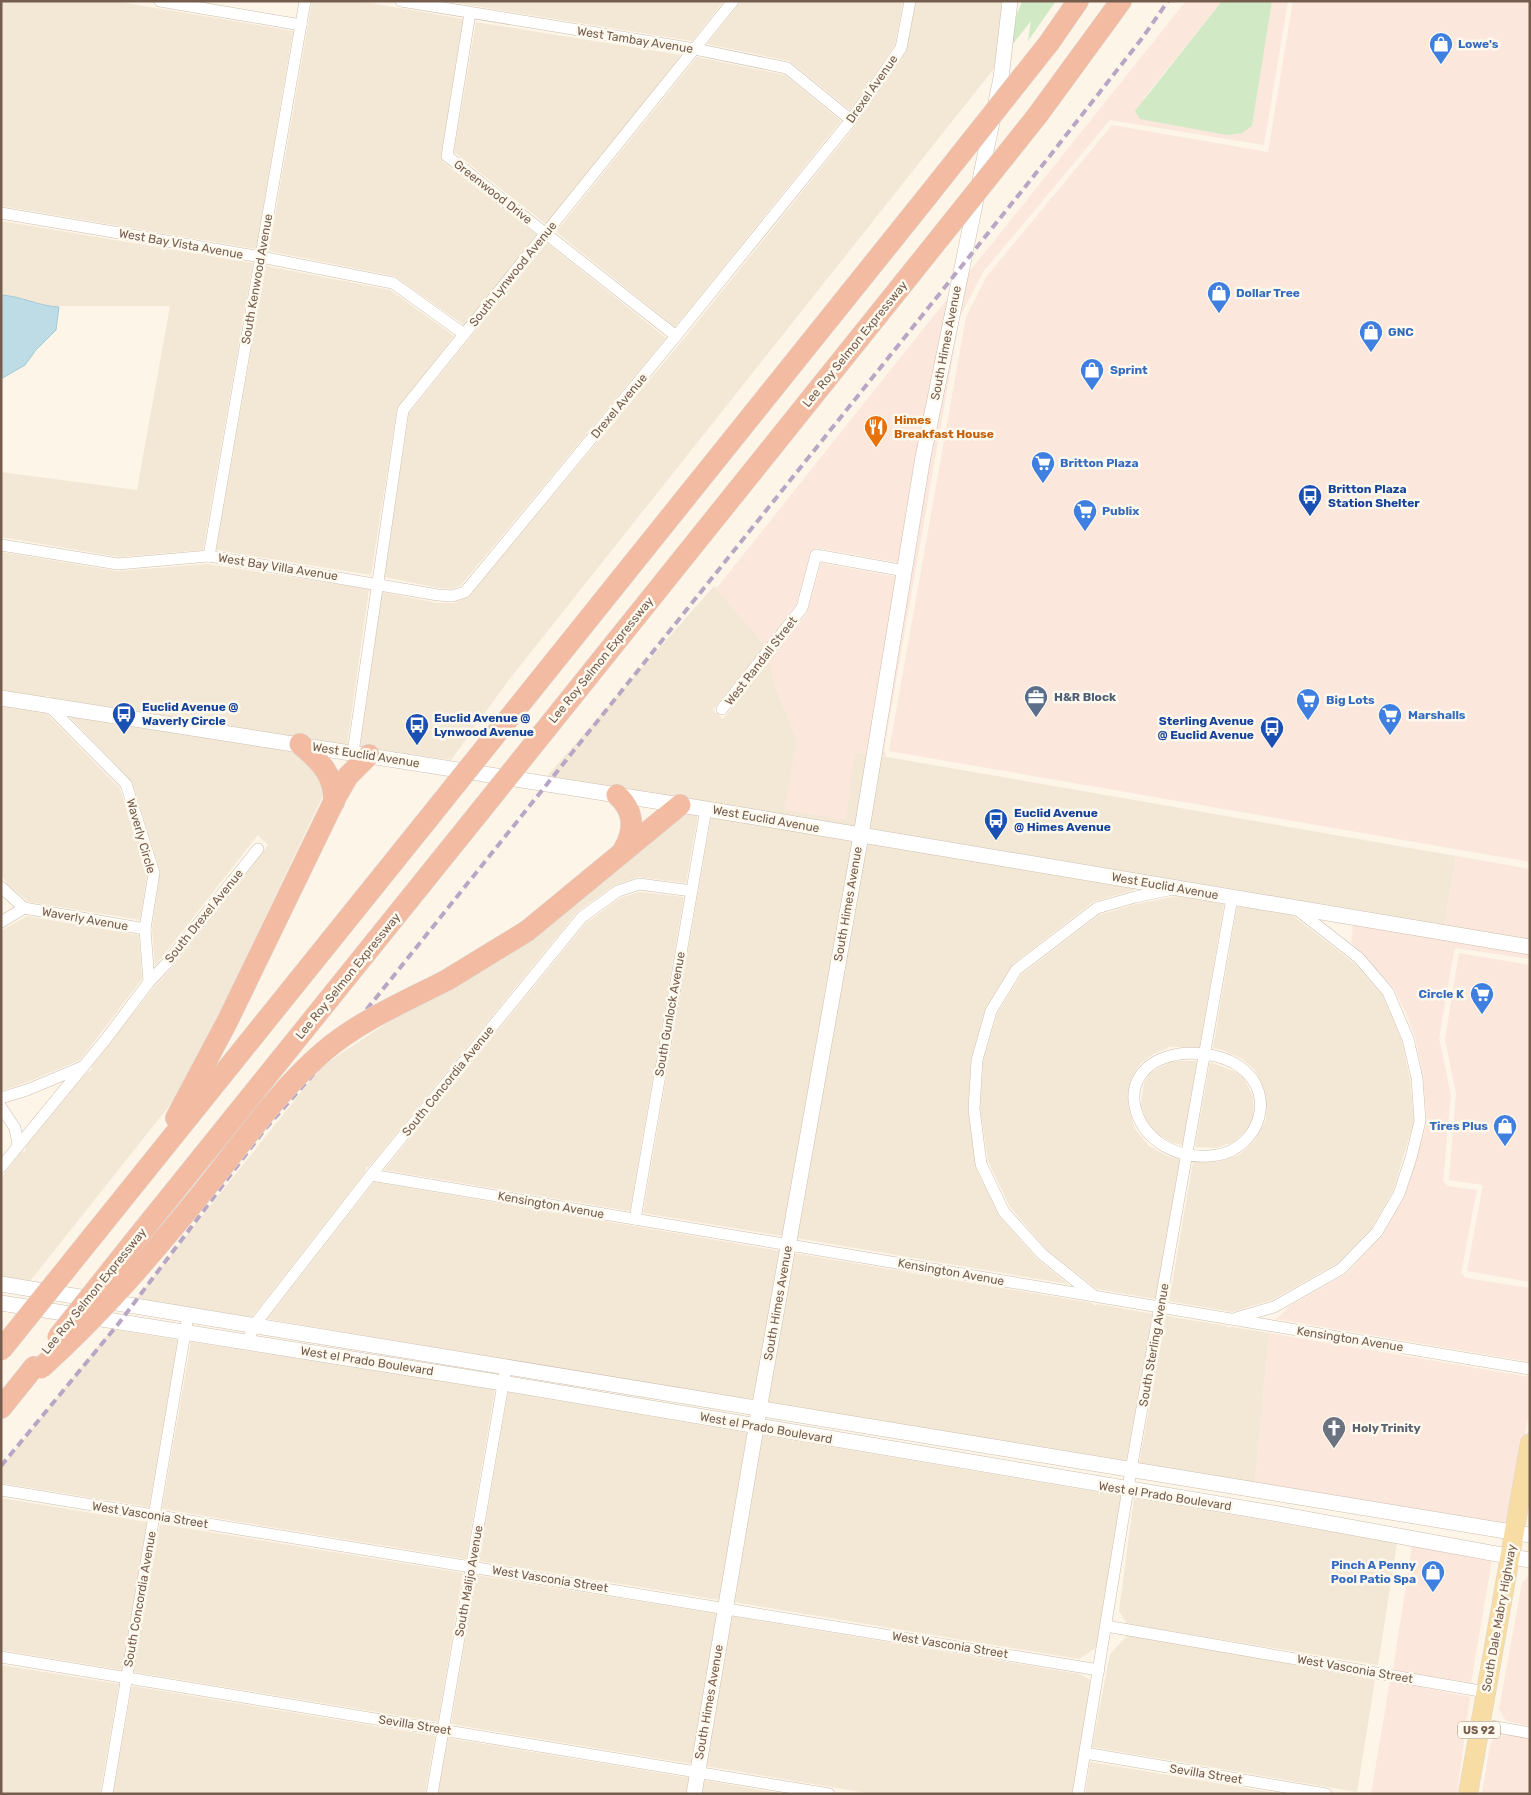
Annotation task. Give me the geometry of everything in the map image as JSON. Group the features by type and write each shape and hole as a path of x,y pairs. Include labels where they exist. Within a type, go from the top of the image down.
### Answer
{"highway":[{"path":"1,1350 926,198 1049,43 1078,1"},
{"name":"Lee Roy Selmon Expressway","path":"1,1408 33,1371 132,1244 1037,116 1121,1"},
{"path":"300,744 319,761 328,774 333,788 334,802"},
{"path":"153,1162 223,1030 334,802 361,754"},
{"path":"617,795 627,805 632,818 630,837 624,849"},
{"path":"33,1371 83,1329 146,1261 303,1071 354,1030 447,980 527,930 680,805"}],"main road":[{"name":"South Dale Mabry Highway","path":"1468,1794 1510,1556 1522,1534 1530,1443"}],"street":[{"path":"160,1 232,7 301,25"},
{"name":"South Kenwood Avenue","path":"209,556 305,1"},
{"name":"West Tambay Avenue","path":"401,1 695,49 787,68 850,120"},
{"name":"South Lynwood Avenue","path":"376,583 403,410 733,1"},
{"name":"Drexel Avenue","path":"376,583 438,595 452,596 465,592 676,336 850,120 901,48 910,1"},
{"name":"South Himes Avenue","path":"694,1794 758,1410 861,835 923,457 1001,78 1010,9 1015,1"},
{"name":"Greenwood Drive","path":"470,13 447,156 676,336"},
{"name":"West Bay Vista Avenue","path":"1,213 261,257 392,283 464,334"},
{"name":"West Bay Villa Avenue","path":"1,545 118,564 209,556 376,583"},
{"name":"West Randall Street","path":"722,710 802,608 816,555 905,571"},
{"path":"361,754 376,583"},
{"name":"West Euclid Avenue","path":"1,698 706,809 1530,947"},
{"name":"Waverly Circle","path":"48,705 126,784 154,873 145,929 149,982"},
{"name":"South Gunlock Avenue","path":"635,1219 706,809"},
{"name":"South Drexel Avenue","path":"149,982 167,963 258,849"},
{"name":"South Concordia Avenue","path":"247,1342 255,1324 371,1175 582,917 618,891 640,884 692,891"},
{"path":"1,887 24,908 1,922"},
{"path":"1094,1296 1042,1254 1004,1212 981,1164 974,1109 977,1060 991,1011 1016,970 1097,908 1177,888"},
{"name":"South Sterling Avenue","path":"1078,1794 1131,1470 1232,898"},
{"name":"Waverly Avenue","path":"24,908 145,929"},
{"path":"1232,1319 1274,1307 1342,1269 1377,1232 1399,1194 1412,1158 1420,1121 1417,1078 1408,1039 1388,992 1359,958 1294,908"},
{"path":"1,1167 84,1066 149,982"},
{"path":"1171,1054 1220,1056 1239,1065 1248,1073 1260,1095 1260,1120 1250,1136 1237,1148 1216,1155 1188,1154 1171,1150 1152,1139 1140,1124 1134,1106 1138,1080 1145,1068 1155,1060 1171,1054"},
{"path":"1,1098 27,1090 84,1066"},
{"path":"1,1107 15,1128 18,1146"},
{"name":"Kensington Avenue","path":"371,1175 1530,1369"},
{"name":"West el Prado Boulevard","path":"1,1284 188,1315 255,1324 758,1410 1522,1534"},
{"name":"West el Prado Boulevard","path":"1,1303 503,1383 1273,1513 1530,1560"},
{"name":"South Concordia Avenue","path":"106,1794 188,1315"},
{"name":"South Malijo Avenue","path":"432,1794 506,1367"},
{"path":"936,1456 938,1439"},
{"name":"West Vasconia Street","path":"1,1490 1098,1670"},
{"path":"1273,1513 1276,1494"},
{"name":"West Vasconia Street","path":"1106,1626 1486,1692"},
{"name":"Sevilla Street","path":"1,1657 829,1794"},
{"path":"1480,1724 1530,1733"},
{"name":"Sevilla Street","path":"1085,1753 1326,1794"}],"shaded area":[{"path":"1,1 114,1 293,31 256,249 1,206"},
{"path":"312,1 359,1 463,19 441,155 443,162 537,235 464,325 394,276 269,251"},
{"path":"443,1 724,1 692,41"},
{"path":"741,1 903,1 895,45 850,110 789,61 707,44"},
{"path":"916,1 1004,1 996,66 508,681 451,760 360,747 382,592 437,603 454,603 469,596 678,346 852,130 906,52"},
{"path":"1186,1 1222,1 1143,99 1252,126 1272,1 1288,1 1264,145 1110,120 983,272 960,316 884,750 887,757 881,756 930,458 966,276"},
{"path":"1293,1 1530,1 1530,862 889,751 966,317 987,276 1112,125 1268,152"},
{"path":"476,22 682,55 546,224 454,152"},
{"path":"697,57 785,75 841,121 675,327 556,232"},
{"path":"1,221 253,263 203,550 119,557 1,537 1,472 137,490 170,306 42,306 11,296 1,295"},
{"path":"547,243 666,338 461,585 452,589 439,588 384,577 409,413"},
{"path":"266,266 390,290 454,336 397,409 371,575 216,550"},
{"path":"948,298 900,563 817,548 810,554 796,605 765,645 716,589"},
{"path":"1,552 117,571 208,564 369,589 347,745 51,698 48,695 45,697 1,690"},
{"path":"821,563 898,577 868,754 855,752 846,820 784,810 797,741 776,688 769,661 807,613"},
{"path":"714,586 765,645 713,710 723,719 769,661 776,688 797,741 785,810 855,752 868,754 856,827 547,776"},
{"path":"1,705 45,712 120,789 147,874 140,920 29,902 8,885 1,874"},
{"path":"68,715 297,751 314,766 326,789 185,1086 30,1281 1,1276 1,1178 21,1152 26,1151 25,1147 87,1072 92,1070 91,1067 154,987 172,968 268,845 258,835 155,966 152,929 160,871 132,782"},
{"path":"881,756 1456,856 1444,926 1297,901 1293,898 1291,900 868,829"},
{"path":"681,813 698,815 686,883 638,877 615,885 577,912 369,1167 366,1167 365,1172 252,1317 136,1299 321,1067 417,1003"},
{"path":"711,817 853,841 783,1236 643,1213"},
{"path":"866,843 1137,889 1093,902 1013,964 986,1007 971,1058 968,1110 976,1168 1000,1217 1037,1259 1068,1284 796,1238"},
{"path":"1456,856 1530,869 1530,940 1444,926"},
{"path":"640,892 684,897 630,1211 384,1170 586,923 620,898"},
{"path":"1177,896 1224,904 1200,1047 1170,1047 1153,1054 1140,1064 1131,1079 1128,1105 1135,1129 1149,1146 1167,1156 1180,1160 1156,1299 1097,1289 1046,1249 1010,1207 988,1161 980,1108 983,1062 997,1014 1021,975 1099,915 1136,904"},
{"path":"1237,906 1292,915 1355,964 1383,996 1402,1041 1410,1080 1414,1121 1393,1191 1371,1229 1338,1263 1272,1300 1232,1312 1169,1301 1193,1162 1217,1162 1239,1155 1255,1141 1266,1120 1265,1092 1254,1069 1242,1059 1223,1050 1213,1048"},
{"path":"27,916 139,935 142,979 80,1060 1,1091 1,931"},
{"path":"1353,925 1530,955 1530,959 1456,948 1439,1038 1451,1095 1443,1181 1448,1186 1477,1190 1461,1273 1466,1278 1530,1288 1530,1362 1276,1319 1290,1306 1346,1274 1382,1236 1405,1196 1427,1123 1423,1076 1415,1037 1393,987 1351,942"},
{"path":"1459,953 1530,965 1530,1282 1467,1271 1483,1185 1449,1180 1456,1094 1445,1039"},
{"path":"1172,1061 1197,1061 1183,1145 1173,1143 1156,1133 1146,1120 1141,1105 1144,1083 1150,1073"},
{"path":"1210,1062 1236,1072 1244,1078 1253,1097 1254,1118 1234,1142 1215,1148 1195,1147"},
{"path":"374,1182 780,1251 753,1401 267,1319"},
{"path":"793,1253 1092,1303 1095,1306 1097,1304 1153,1314 1126,1462 766,1403"},
{"path":"1166,1316 1227,1326 1227,1328 1232,1327 1269,1333 1255,1483 1139,1464"},
{"path":"112,1329 178,1340 149,1507 1,1483 1,1468"},
{"path":"1269,1333 1530,1377 1530,1406 1509,1524 1255,1483"},
{"path":"191,1342 495,1389 466,1559 162,1509"},
{"path":"508,1392 748,1433 720,1600 479,1561"},
{"path":"761,1435 1121,1496 1098,1646 1079,1659 733,1602"},
{"path":"1,1498 147,1522 122,1670 1,1650"},
{"path":"1134,1498 1397,1543 1378,1665 1127,1624 1119,1611"},
{"path":"160,1524 463,1573 438,1722 134,1672"},
{"path":"1412,1546 1492,1559 1471,1683 1393,1670"},
{"path":"1530,1574 1530,1726 1506,1721 1499,1709 1522,1583"},
{"path":"476,1575 718,1614 692,1764 451,1724"},
{"path":"730,1616 1080,1674 1089,1679 1092,1686 1072,1794 873,1794 705,1766"},
{"path":"1129,1634 1375,1680 1357,1792 1092,1747 1110,1654"},
{"path":"1,1665 119,1684 100,1794 1,1794"},
{"path":"1390,1681 1470,1697 1457,1794 1371,1794"},
{"path":"132,1686 435,1736 425,1794 113,1794"},
{"path":"1516,1735 1530,1737 1530,1794 1482,1794 1490,1745 1495,1736"},
{"path":"448,1738 690,1778 687,1794 438,1794"},
{"path":"1090,1762 1282,1794 1085,1794"},
{"path":"703,1780 785,1794 701,1794"}],"green space":[{"path":"1022,1 1056,1 1028,41 1031,21 1012,45 1016,17"},
{"path":"1222,1 1272,1 1252,126 1242,133 1227,135 1140,119 1135,111"}],"water":[{"path":"1,295 59,307 56,330 36,350 25,365 1,379"}],"railway":[{"path":"1,1466 119,1323 265,1129 331,1054 1049,157 1143,37 1168,1"}],"place":[{"name":"Lowe's","path":"1441,65"},
{"name":"Dollar Tree","path":"1219,314"},
{"name":"GNC","path":"1371,353"},
{"name":"Sprint","path":"1092,391"},
{"name":"Himes Breakfast House","path":"876,448"},
{"name":"Britton Plaza","path":"1043,484"},
{"name":"Britton Plaza Station Shelter","path":"1310,517"},
{"name":"Publix","path":"1085,532"},
{"name":"H&R Block","path":"1036,718"},
{"name":"Big Lots","path":"1308,721"},
{"name":"Euclid Avenue @ Waverly Circle","path":"124,735"},
{"name":"Marshalls","path":"1390,736"},
{"name":"Euclid Avenue @ Lynwood Avenue","path":"417,746"},
{"name":"Sterling Avenue @ Euclid Avenue","path":"1272,749"},
{"name":"Euclid Avenue @ Himes Avenue","path":"996,841"},
{"name":"Circle K","path":"1482,1015"},
{"name":"Tires Plus","path":"1505,1147"},
{"name":"Holy Trinity","path":"1334,1449"},
{"name":"Pinch A Penny Pool Patio Spa","path":"1433,1593"}]}
